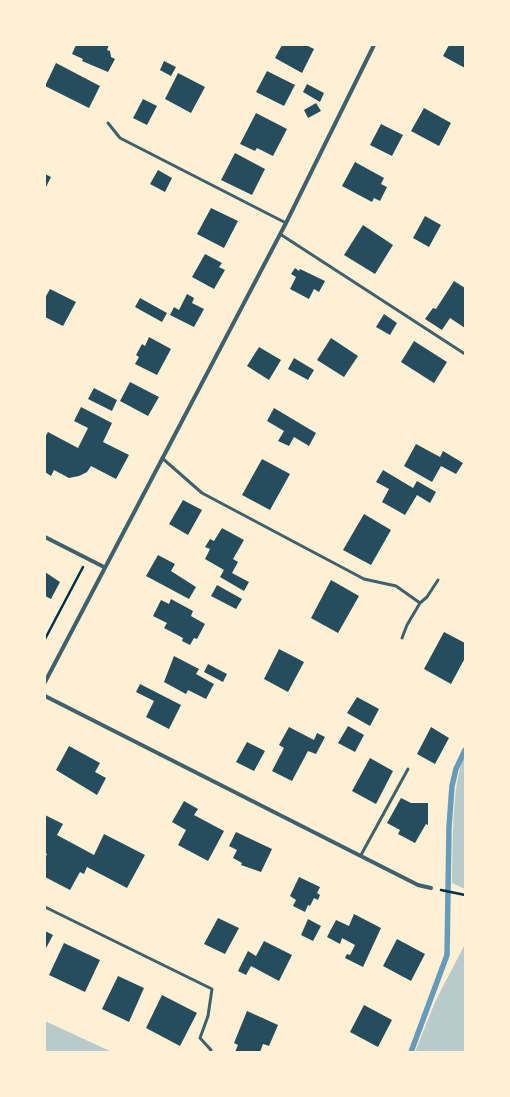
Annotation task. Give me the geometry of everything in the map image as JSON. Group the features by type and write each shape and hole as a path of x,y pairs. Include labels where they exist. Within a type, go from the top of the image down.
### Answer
{"street":[{"path":"45,682 286,223 374,45"},
{"path":"45,537 104,568"},
{"path":"45,696 418,884 431,888"}],"lane":[{"path":"108,123 120,138 286,223"},
{"path":"280,234 465,354"},
{"path":"162,458 202,493 364,579 396,586 420,603"},
{"path":"402,638 407,625 420,603 427,597 438,580"},
{"path":"361,855 408,769"},
{"path":"45,907 212,989 208,1016 200,1038 211,1050 210,1052"}],"path":[{"path":"45,639 88,559"},
{"path":"431,888 465,896"}],"shaded area":[{"path":"465,756 465,889 452,883 455,799 460,767"},
{"path":"465,944 465,1052 415,1052 435,1002"},
{"path":"45,1021 112,1052 45,1052"}],"building":[{"path":"76,45 109,45 107,50 110,51 111,57 115,59 108,72 82,61 83,59 72,54"},
{"path":"282,45 306,45 314,49 302,73 275,58"},
{"path":"449,45 465,45 465,68 443,56"},
{"path":"164,61 176,67 171,76 160,70"},
{"path":"56,63 100,86 89,108 45,86"},
{"path":"267,71 295,85 284,106 256,92"},
{"path":"178,73 205,87 191,113 165,99"},
{"path":"307,84 324,93 320,102 303,92"},
{"path":"143,99 157,106 147,125 133,118"},
{"path":"316,103 321,111 308,118 304,110"},
{"path":"424,108 451,123 439,146 411,131"},
{"path":"256,113 287,129 273,156 257,148 255,151 240,144"},
{"path":"381,124 403,135 392,156 370,145"},
{"path":"235,153 265,169 252,195 221,180"},
{"path":"355,162 384,178 381,184 387,187 380,201 374,198 372,202 342,186"},
{"path":"158,170 172,178 165,192 150,184"},
{"path":"45,174 51,177 45,189"},
{"path":"211,208 238,221 224,248 197,234"},
{"path":"425,216 441,225 429,247 413,238"},
{"path":"363,225 393,245 375,274 344,255"},
{"path":"205,254 222,263 219,267 225,270 214,289 192,277"},
{"path":"295,268 325,281 319,292 314,289 309,299 290,289 296,277 291,274"},
{"path":"454,281 465,288 465,328 450,318 442,330 425,319 433,308 436,309"},
{"path":"50,289 76,302 63,326 45,317 45,295 46,296"},
{"path":"187,294 194,298 192,303 204,309 194,327 170,315 174,307 179,310"},
{"path":"140,298 167,313 162,322 135,307"},
{"path":"384,314 397,323 390,335 376,327"},
{"path":"149,337 171,349 157,375 135,364 139,357 136,355 142,344 145,346"},
{"path":"331,338 358,356 344,377 317,360"},
{"path":"414,341 447,362 434,383 401,362"},
{"path":"259,347 281,360 269,380 247,366"},
{"path":"294,358 314,370 308,380 288,369"},
{"path":"130,382 159,397 148,416 120,401"},
{"path":"94,388 117,400 112,411 88,399"},
{"path":"81,407 112,423 103,442 129,455 116,479 91,466 87,472 79,476 69,478 54,470 51,476 45,472 45,437 48,432 78,448 88,428 74,421"},
{"path":"274,408 316,433 309,446 294,437 289,446 278,441 284,431 267,421"},
{"path":"416,444 440,457 443,451 463,463 456,474 441,466 432,482 404,466"},
{"path":"262,459 290,474 270,510 242,495"},
{"path":"383,470 413,488 417,481 436,492 430,503 417,495 405,515 382,502 389,489 376,482"},
{"path":"183,500 202,510 188,535 169,524"},
{"path":"364,514 391,530 371,565 343,550"},
{"path":"222,528 244,540 233,559 238,562 232,573 249,582 244,591 220,577 224,570 205,559 210,549 205,547 210,539 214,541"},
{"path":"158,555 175,564 171,571 196,587 189,599 146,576"},
{"path":"45,572 60,582 51,599 45,596"},
{"path":"331,580 359,596 338,633 311,618"},
{"path":"217,585 242,599 236,609 211,596"},
{"path":"171,599 193,611 191,616 205,624 197,639 194,638 190,645 182,641 183,638 164,628 167,623 153,616 161,600 169,604"},
{"path":"444,632 465,643 465,658 451,684 424,669"},
{"path":"279,649 304,662 288,692 264,679"},
{"path":"174,656 199,669 196,674 214,684 206,699 188,690 186,694 164,682"},
{"path":"208,664 227,674 223,682 204,672"},
{"path":"140,684 181,705 169,729 146,717 154,701 136,692"},
{"path":"357,697 379,709 370,726 347,713"},
{"path":"348,726 364,735 355,752 338,743"},
{"path":"289,727 314,740 317,733 325,737 316,754 308,751 292,781 272,771 284,748 279,745"},
{"path":"431,727 449,738 435,764 417,754"},
{"path":"247,742 265,751 254,771 236,762"},
{"path":"69,746 100,763 95,772 106,778 97,795 56,770"},
{"path":"370,758 393,771 376,804 352,791"},
{"path":"401,798 411,803 428,803 428,825 426,824 415,843 398,834 400,830 387,823"},
{"path":"184,801 198,809 194,815 224,831 208,861 178,845 186,830 172,822"},
{"path":"45,815 63,824 57,835 94,855 104,834 145,855 127,888 87,867 84,874 80,872 70,890 45,877 45,858 47,854 45,853"},
{"path":"236,832 272,849 261,872 241,865 242,863 233,858 237,850 229,846"},
{"path":"299,877 320,887 317,893 320,895 318,900 314,898 310,906 308,905 305,912 293,906 296,900 290,896"},
{"path":"354,914 381,928 363,967 345,958 347,954 350,955 355,945 342,938 340,944 327,937 336,920 349,926"},
{"path":"218,918 239,928 225,954 204,944"},
{"path":"308,919 321,926 313,941 301,935"},
{"path":"45,931 53,935 45,950"},
{"path":"397,939 425,954 411,981 383,966"},
{"path":"264,941 292,955 279,981 251,966 246,975 238,971 248,951 256,956"},
{"path":"64,943 100,960 85,992 49,975"},
{"path":"118,976 144,988 129,1022 102,1009"},
{"path":"162,995 197,1013 180,1046 146,1028"},
{"path":"364,1005 392,1020 378,1047 350,1032"},
{"path":"247,1011 278,1025 269,1046 263,1044 260,1052 235,1052 238,1045 234,1043"}],"waterway":[{"path":"411,1052 447,955 449,827 452,786 456,769 465,750"}]}
